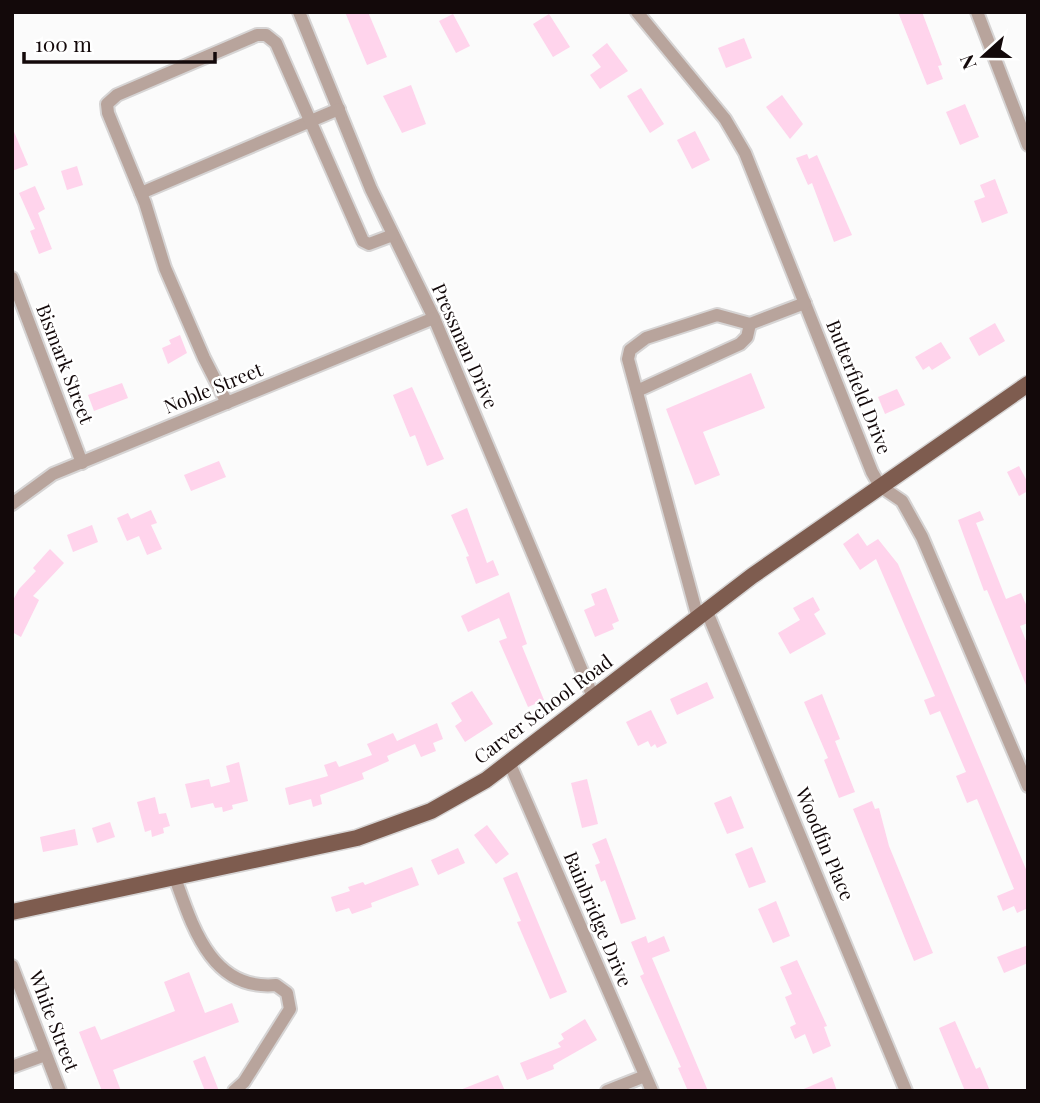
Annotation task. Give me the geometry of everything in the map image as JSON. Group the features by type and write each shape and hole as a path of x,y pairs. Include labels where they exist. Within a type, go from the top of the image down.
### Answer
{"main road":[{"name":"Carver School Road","path":"12,912 357,838 398,825 459,798 880,486 1028,384"}],"street":[{"name":"Pressman Drive","path":"299,12 393,235 434,318 593,697"},
{"name":"Butterfield Drive","path":"637,12 725,119 744,153 880,486 902,501 922,537 1028,786"},
{"path":"977,12 1028,145"},
{"path":"227,403 204,358 165,268 141,193 107,104 117,95 257,35 266,35 276,43 363,240 369,244 393,235"},
{"path":"141,193 339,109"},
{"name":"Bismark Street","path":"12,278 82,463"},
{"path":"637,391 740,345 747,337 750,324 805,303"},
{"name":"Woodfin Place","path":"750,324 717,315 646,338 630,350 628,359 703,615 906,1091"},
{"name":"Noble Street","path":"12,504 53,474 434,318"},
{"name":"Bainbridge Drive","path":"509,762 652,1091"},
{"path":"175,878 191,920 219,968 241,982 257,987 276,985 287,993 290,1009 244,1082 234,1091"},
{"name":"White Street","path":"12,966 60,1091"},
{"path":"12,1067 46,1055"},
{"path":"607,1091 645,1076"}],"building":[{"path":"345,12 368,12 387,57 367,65"},
{"path":"898,12 922,12 942,65 938,66 943,79 927,85"},
{"path":"453,14 470,46 456,53 439,21"},
{"path":"549,14 570,47 553,57 533,24"},
{"path":"744,38 752,58 726,68 718,48"},
{"path":"607,43 628,71 600,89 590,75 601,67 592,55"},
{"path":"411,85 426,124 402,133 383,96"},
{"path":"641,88 664,124 650,133 627,96"},
{"path":"782,95 803,124 790,139 766,107"},
{"path":"965,104 979,137 960,145 946,112"},
{"path":"12,127 28,165 12,171"},
{"path":"695,131 710,160 692,169 677,140"},
{"path":"807,154 809,159 817,155 852,235 834,242 812,183 808,185 796,158"},
{"path":"77,166 83,185 67,190 61,171"},
{"path":"995,179 1008,213 982,223 974,201 985,197 980,185"},
{"path":"35,186 45,209 38,213 52,249 39,254 30,231 35,229 19,193"},
{"path":"995,323 1005,341 979,356 969,338"},
{"path":"180,335 187,353 168,364 162,348 171,344 169,340"},
{"path":"941,342 951,358 932,370 929,366 923,370 915,357"},
{"path":"751,373 765,408 703,432 720,475 695,485 666,409"},
{"path":"122,383 128,398 94,411 88,395"},
{"path":"412,387 444,459 427,466 415,435 410,437 393,395"},
{"path":"897,389 905,405 885,414 878,397"},
{"path":"219,461 226,477 191,491 184,475"},
{"path":"1019,466 1028,483 1028,491 1019,496 1007,472"},
{"path":"467,508 487,563 493,560 499,575 476,584 466,557 469,556 451,515"},
{"path":"151,510 157,523 151,525 162,549 147,555 139,536 127,541 117,518 128,513 131,519"},
{"path":"980,511 984,520 976,523 1006,599 1021,593 1028,609 1028,623 1020,626 1028,646 1028,690 987,590 984,591 958,520"},
{"path":"92,525 98,542 73,552 67,535"},
{"path":"858,533 867,546 878,539 898,564 1028,874 1028,908 1017,913 1014,906 1003,911 997,896 1014,889 977,799 967,803 956,776 966,772 940,711 930,715 924,700 935,696 876,559 860,570 843,544"},
{"path":"50,549 64,563 33,596 39,600 21,637 12,632 12,602 19,589 36,571 33,568"},
{"path":"606,588 619,621 612,624 614,629 595,637 584,610 595,605 591,594"},
{"path":"509,592 527,644 522,646 544,700 528,707 499,641 507,638 499,618 468,632 461,616"},
{"path":"813,597 820,610 814,614 826,634 790,654 778,633 800,620 793,608"},
{"path":"707,682 714,698 677,715 670,699"},
{"path":"472,691 493,724 465,742 455,726 462,721 451,703"},
{"path":"822,694 840,739 835,741 855,792 839,798 824,760 828,758 804,702"},
{"path":"651,710 667,743 657,748 655,744 651,747 648,741 638,746 626,722"},
{"path":"437,723 443,739 433,743 436,751 421,757 415,744 387,756 389,761 362,773 364,779 320,795 322,804 313,807 311,799 289,805 285,788 328,776 324,765 336,761 339,767 372,755 367,744 393,733 397,741"},
{"path":"239,762 248,801 232,805 233,809 223,812 222,807 215,808 213,803 191,808 185,784 209,779 211,787 230,782 226,766"},
{"path":"587,779 598,824 582,828 571,783"},
{"path":"731,796 744,828 727,834 714,803"},
{"path":"155,797 159,814 166,813 170,826 163,828 164,833 152,837 151,830 145,832 137,802"},
{"path":"872,801 875,809 879,808 889,846 933,953 914,961 853,809"},
{"path":"110,822 115,837 97,843 92,828"},
{"path":"487,825 509,854 496,864 474,835"},
{"path":"75,829 78,845 43,852 40,837"},
{"path":"606,838 636,919 621,924 605,880 601,882 595,865 600,863 592,844"},
{"path":"752,847 766,882 749,888 735,854"},
{"path":"458,848 465,863 438,875 431,860"},
{"path":"412,867 419,885 371,903 372,907 352,914 349,908 336,912 331,897 350,891 348,887 363,882 365,885"},
{"path":"517,872 567,992 550,999 517,922 521,921 503,878"},
{"path":"776,901 790,936 773,943 758,909"},
{"path":"646,936 648,943 664,936 670,951 652,958 708,1091 688,1091 678,1068 681,1067 640,976 644,974 631,942"},
{"path":"1028,945 1028,963 1004,973 997,957"},
{"path":"797,960 827,1026 824,1027 831,1046 813,1054 805,1034 795,1039 790,1027 796,1024 785,997 792,994 780,967"},
{"path":"189,972 205,1013 232,1003 239,1022 113,1070 121,1091 102,1091 79,1032 95,1026 101,1040 175,1011 164,982"},
{"path":"585,1019 597,1040 553,1065 554,1069 527,1080 520,1063 561,1047 558,1043 564,1039 561,1034"},
{"path":"955,1021 976,1069 980,1067 990,1091 965,1091 939,1028"},
{"path":"205,1056 219,1091 205,1091 193,1061"},
{"path":"498,1075 505,1091 460,1091 460,1090"},
{"path":"832,1077 837,1091 799,1091"}]}
